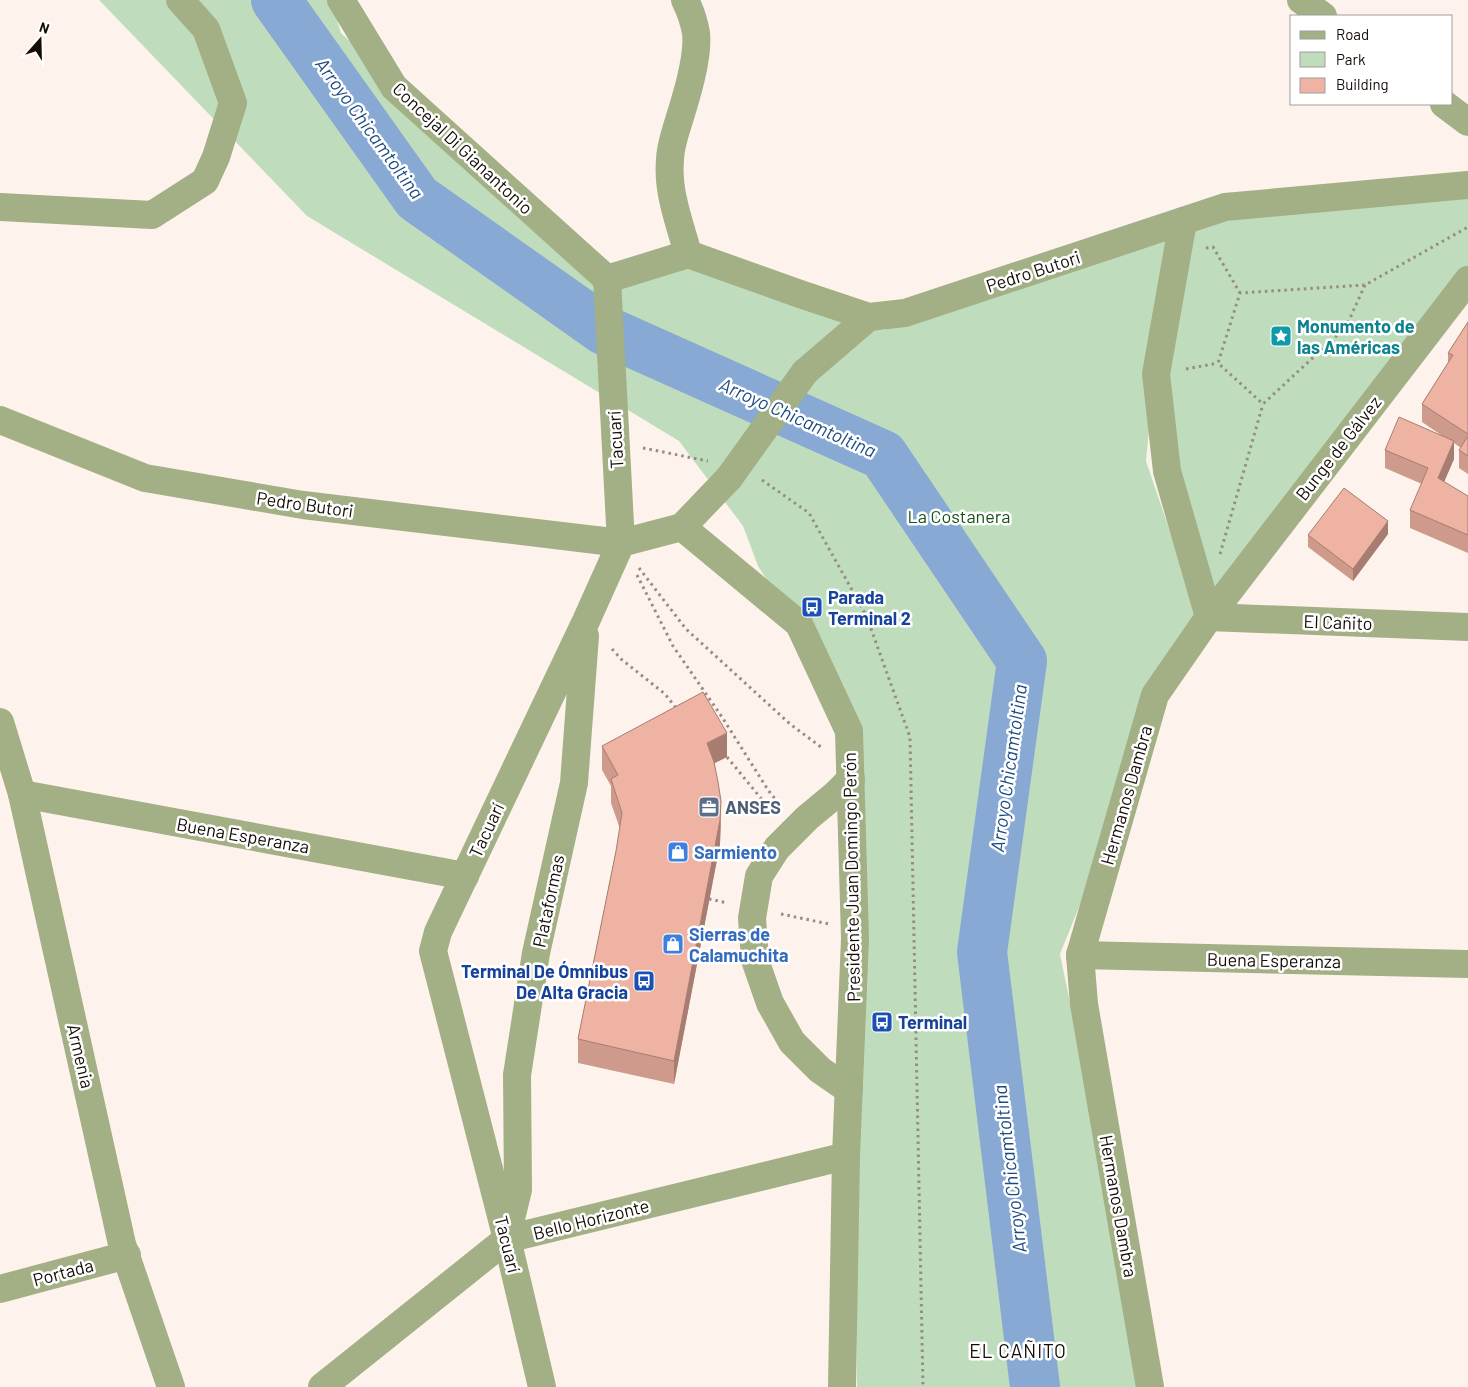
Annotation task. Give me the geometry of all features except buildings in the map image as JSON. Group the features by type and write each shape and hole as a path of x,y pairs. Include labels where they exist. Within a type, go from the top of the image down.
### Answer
{"street":[{"path":"0,208 152,215 205,181 216,157 233,103 206,29 180,0"},
{"name":"Concejal Di Gianantonio","path":"341,0 394,87 607,279"},
{"path":"607,279 688,254 669,175 672,145 694,64 696,49 696,33 685,0"},
{"path":"1301,0 1322,15"},
{"path":"1445,105 1468,122"},
{"name":"Pedro Butori","path":"688,254 869,317 905,313 1225,208 1468,185"},
{"path":"1184,222 1156,374 1167,471 1209,617"},
{"name":"Tacuarí","path":"542,1387 433,951 438,932 586,621 621,543 607,279"},
{"name":"Bunge de Gálvez","path":"1209,617 1468,280"},
{"path":"621,543 682,527 730,478 805,372 869,317"},
{"name":"Pedro Butori","path":"0,420 145,478 303,506 621,543"},
{"name":"Presidente Juan Domingo Perón","path":"682,527 799,624 850,731 855,930 846,1156 842,1387"},
{"name":"El Cañito","path":"1209,617 1468,627"},
{"name":"Hermanos Dambra","path":"1150,1387 1084,1004 1080,955 1154,695 1209,617"},
{"name":"Plataformas","path":"506,1239 518,1190 517,1075 536,953 574,783 586,621"},
{"name":"Armenia","path":"0,722 22,794 122,1244 170,1387"},
{"path":"849,1090 820,1070 792,1042 770,1003 755,960 752,918 759,876 777,848 850,774"},
{"name":"Buena Esperanza","path":"22,794 465,876"},
{"name":"Buena Esperanza","path":"1080,955 1468,964"},
{"name":"Bello Horizonte","path":"322,1387 506,1239 846,1156"},
{"name":"Portada","path":"0,1289 127,1255"}],"path":[{"path":"1240,293 1365,285 1468,227"},
{"path":"1178,254 1213,247 1240,293 1218,363"},
{"path":"1219,560 1263,404 1346,327 1365,285"},
{"path":"1218,363 1263,404"},
{"path":"1193,368 1218,363"},
{"path":"621,543 686,629 790,724 850,774"},
{"path":"621,543 673,646 722,717 794,831"},
{"path":"586,621 621,659 665,694 683,716"},
{"path":"727,757 794,831"},
{"path":"784,915 855,930"}],"green space":[{"name":"La Costanera","path":"99,0 331,0 341,33 607,279 686,258 800,294 883,330 1167,241 1146,461 1198,614 1060,954 1149,1387 857,1387 851,714 758,566 743,526 679,441 307,216"},
{"path":"1468,185 1468,280 1209,617 1156,374 1183,221"}],"waterway":[{"name":"Arroyo Chicamtoltina","path":"276,0 417,198 604,330 883,455 1022,661 982,952 1035,1387"}],"place":[{"name":"Monumento de las Américas","path":"1281,336"},
{"name":"Parada Terminal 2","path":"812,607"},
{"name":"ANSES","path":"709,807"},
{"name":"Sarmiento","path":"678,852"},
{"name":"Sierras de Calamuchita","path":"673,944"},
{"name":"Terminal De Ómnibus De Alta Gracia","path":"644,981"},
{"name":"Terminal","path":"882,1022"}],"district":[{"name":"EL CAÑITO","path":"1018,1350"}]}
